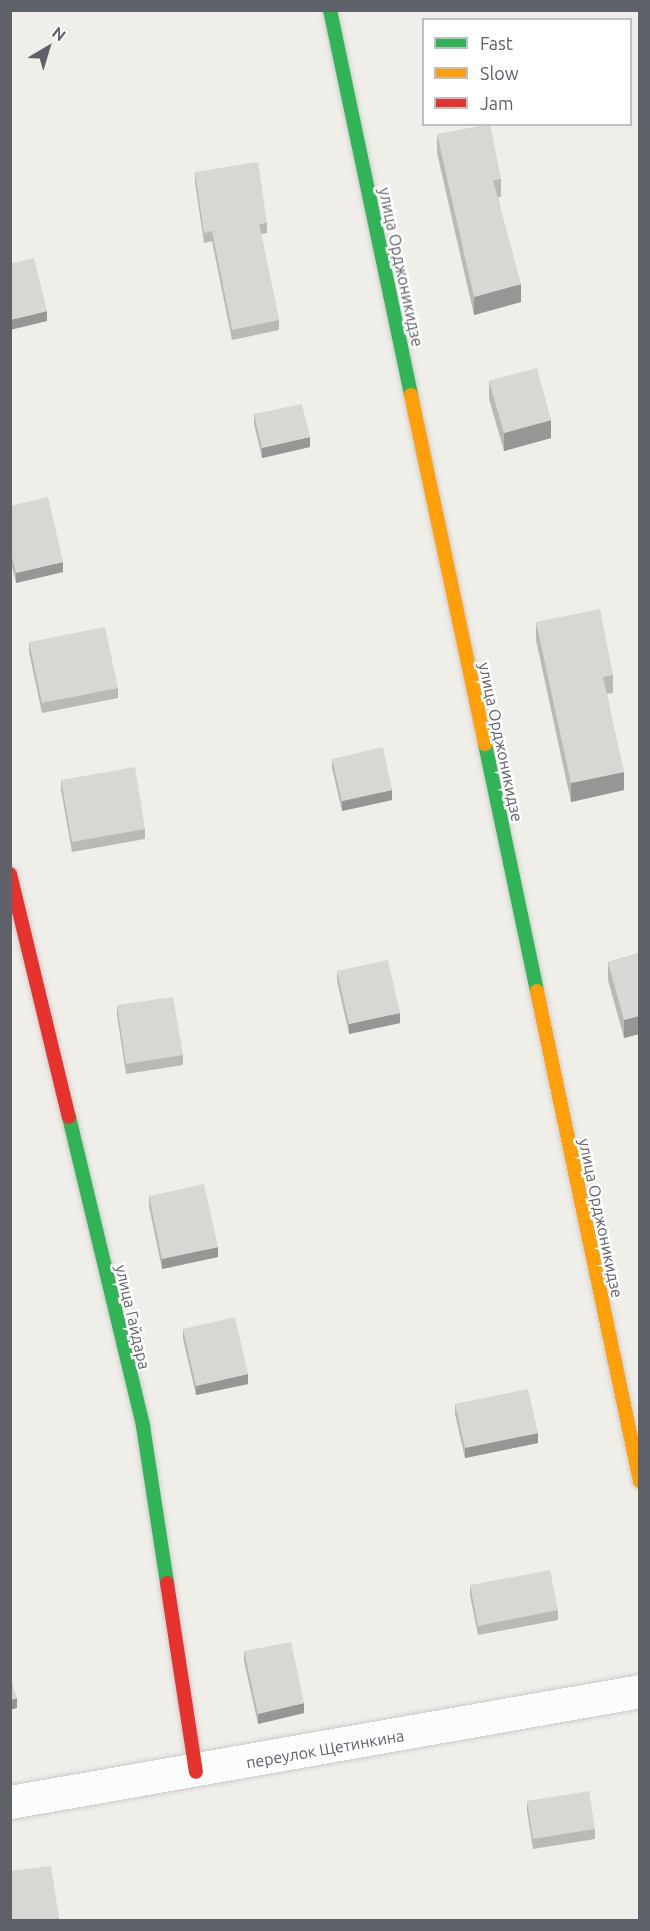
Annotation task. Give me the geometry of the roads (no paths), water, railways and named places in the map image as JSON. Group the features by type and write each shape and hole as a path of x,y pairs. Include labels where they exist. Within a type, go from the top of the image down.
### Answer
{"street":[{"name":"улица Орджоникидзе","path":"330,10 639,1481"},
{"name":"улица Гайдара","path":"10,874 143,1426 196,1772"},
{"name":"переулок Щетинкина","path":"10,1802 196,1772 639,1691"}]}
